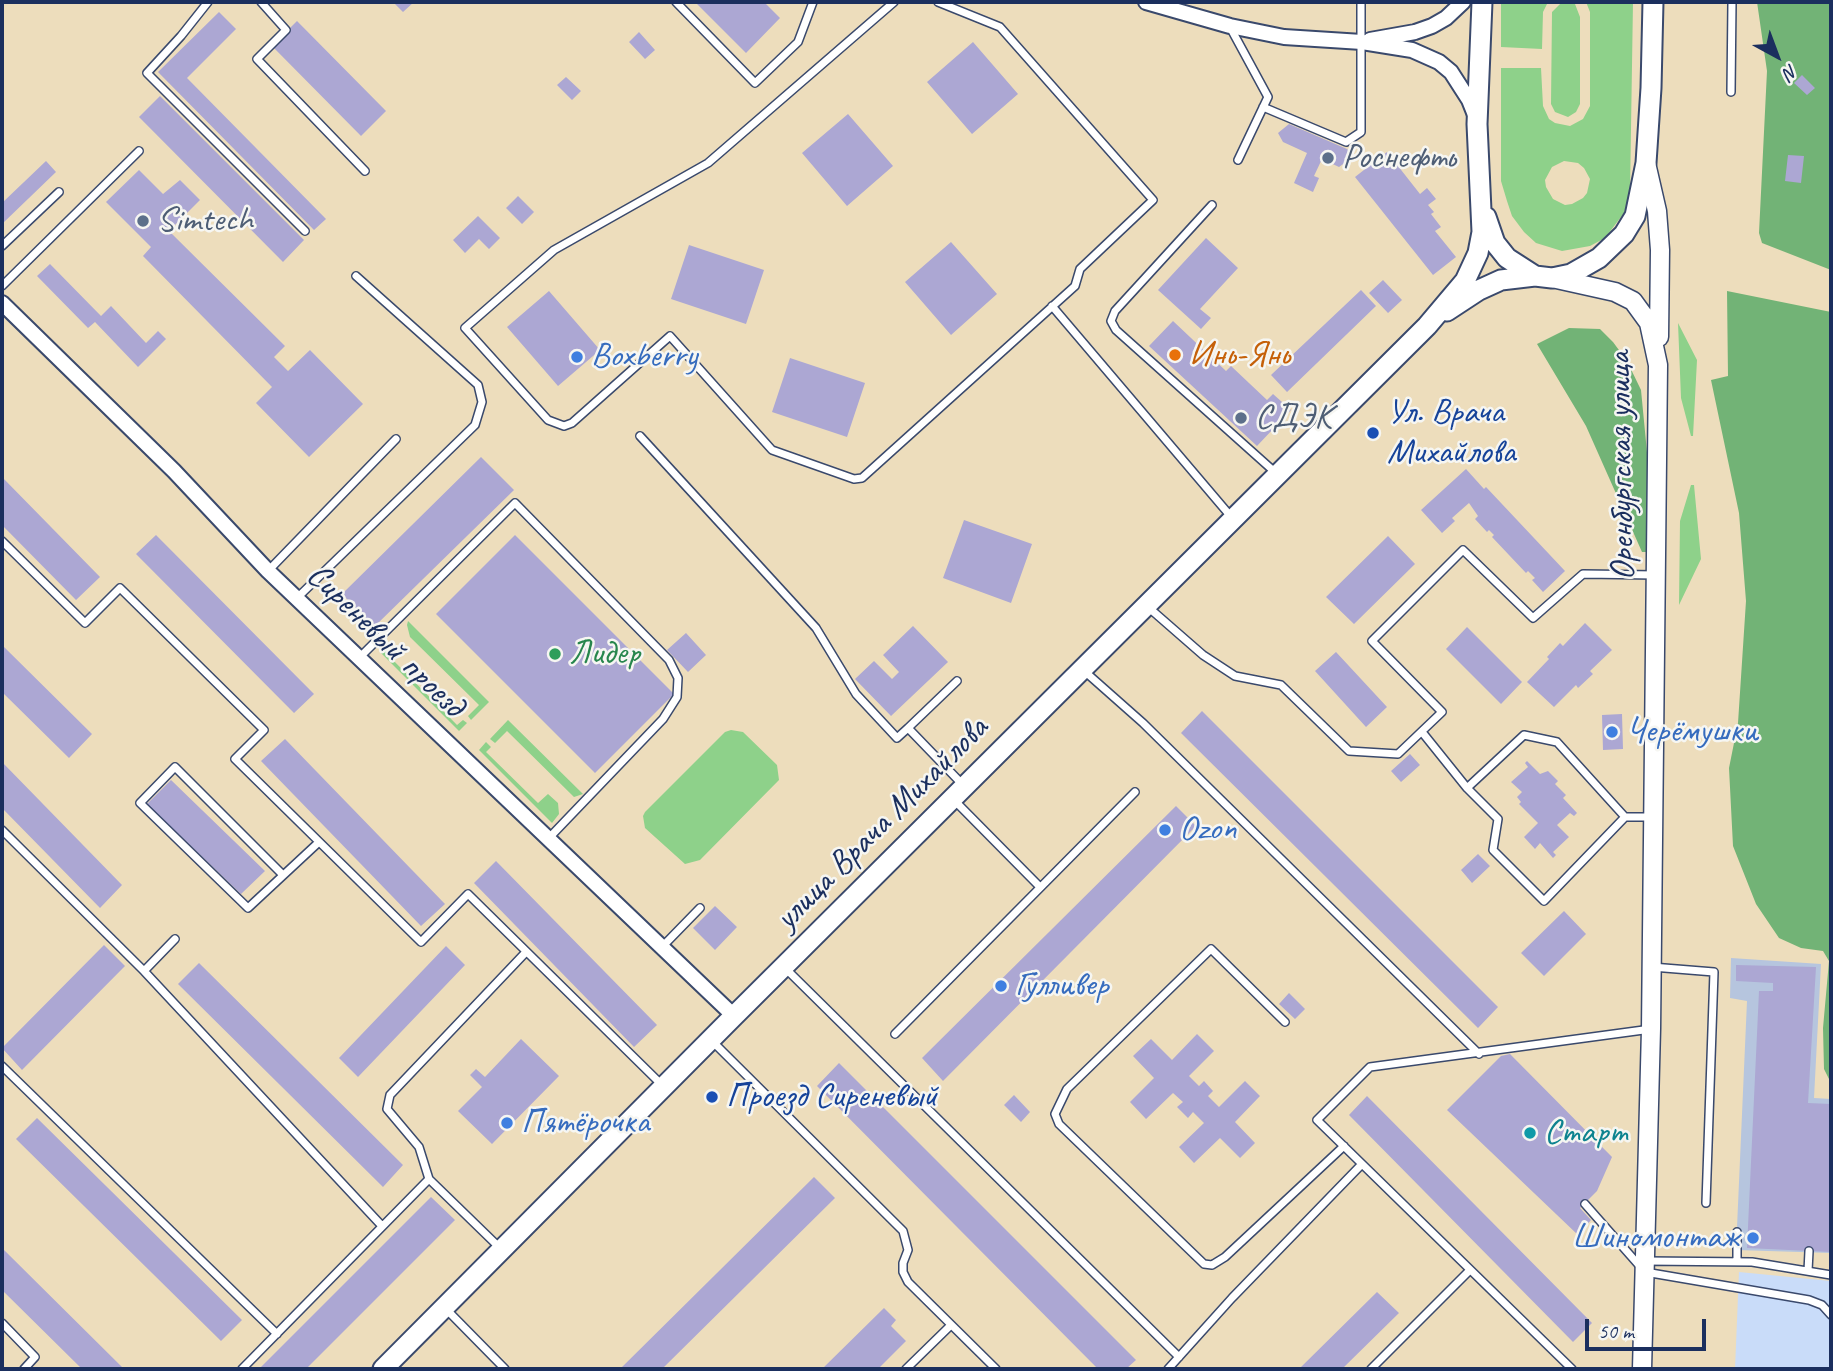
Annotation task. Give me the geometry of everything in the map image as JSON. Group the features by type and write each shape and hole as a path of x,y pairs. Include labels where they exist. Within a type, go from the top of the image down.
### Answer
{"main road":[{"path":"1427,326 1465,281 1478,253 1482,232 1478,124 1482,2"},
{"path":"1480,192 1495,243 1507,258 1543,277 1571,274 1592,263 1624,234 1635,216 1646,163 1653,2"},
{"name":"Оренбургская улица","path":"1427,326 1479,290 1502,280 1543,277"},
{"name":"улица Врача Михайлова","path":"383,1369 783,966 1427,326"}],"street":[{"path":"1146,2 1230,26 1284,37 1362,42 1412,50 1439,62 1461,86 1478,124"},
{"path":"1362,42 1432,26 1446,19 1463,2"},
{"path":"1646,163 1657,211 1660,250 1658,365"},
{"name":"Оренбургская улица","path":"1543,277 1615,292 1633,302 1649,323 1658,365 1652,967 1642,1369"},
{"name":"Сиреневый проезд","path":"2,303 174,471 268,571 734,1016"}],"lane":[{"path":"208,2 147,73 304,231"},
{"path":"261,2 286,30 257,59 365,171"},
{"path":"676,2 755,83 798,42 813,2"},
{"path":"894,2 708,163 554,250 465,328 548,420 564,426 572,423 670,337 772,450 854,479 862,478 1075,286 1080,269 1153,200 1000,27 938,2"},
{"path":"1263,107 1346,142 1361,132 1361,2"},
{"path":"1731,92 1732,2"},
{"path":"1230,26 1268,97 1238,159"},
{"path":"2,286 139,151"},
{"path":"2,246 59,192"},
{"path":"1212,205 1115,311 1111,321 1116,330 1278,474"},
{"path":"297,598 475,425 481,402 478,385 356,276"},
{"path":"1052,306 1233,519"},
{"path":"640,436 816,628 856,694 897,738 957,681"},
{"path":"268,571 396,439"},
{"path":"359,658 515,503 669,660 678,678 677,697 663,719 548,839"},
{"path":"2,541 85,623 120,588 264,730 235,759 421,942 468,894 663,1087"},
{"path":"1146,605 1203,655 1235,676 1281,685 1349,751 1398,754 1442,712 1372,641 1463,550 1533,618 1583,574 1657,575"},
{"path":"1082,669 1143,723 1479,1054"},
{"path":"908,727 958,792 1041,887"},
{"path":"1422,732 1467,788 1498,819 1493,849 1544,901 1625,817 1653,817"},
{"path":"1467,788 1524,735 1557,742 1625,817"},
{"path":"283,875 175,767 139,803 248,908 319,842"},
{"path":"895,1034 1135,792"},
{"path":"2,830 144,971 382,1226"},
{"path":"662,947 700,908"},
{"path":"144,971 176,939"},
{"path":"1285,1022 1211,949 1068,1089 1055,1114 1059,1124 1203,1264 1212,1265 1225,1257 1343,1146"},
{"path":"502,1250 429,1179 419,1147 387,1109 390,1094 526,952"},
{"path":"783,966 1179,1357"},
{"path":"1652,967 1714,972 1706,1203"},
{"path":"1572,1369 1317,1120 1370,1067 1651,1029"},
{"path":"710,1040 903,1231 908,1250 902,1263 908,1282 996,1369"},
{"path":"2,1066 277,1334"},
{"path":"1168,1369 1232,1298 1362,1164"},
{"path":"242,1369 429,1179"},
{"path":"1585,1203 1645,1267 1810,1300 1831,1315"},
{"path":"1737,1232 1737,1261"},
{"path":"1808,1271 1809,1251"},
{"path":"1645,1267 1737,1261 1831,1275"},
{"path":"1371,1369 1470,1270"},
{"path":"444,1308 505,1369"},
{"path":"2,1323 35,1357 24,1369"},
{"path":"906,1369 950,1325"}],"shaded area":[{"path":"1731,958 1821,964 1814,1098 1831,1099 1831,1253 1736,1250 1747,1001 1730,998"},
{"path":"1739,1272 1831,1281 1831,1369 1735,1369"}],"green space":[{"path":"1501,2 1548,2 1543,12 1542,49 1501,47"},
{"path":"1562,2 1575,4 1580,17 1580,104 1576,112 1568,117 1555,112 1551,104 1552,12"},
{"path":"1586,2 1633,2 1630,192 1624,213 1605,238 1590,246 1562,251 1536,243 1512,216 1507,201 1501,181 1501,68 1541,68 1543,106 1549,119 1570,126 1583,119 1590,106 1590,12","holes":["1564,161 1578,163 1590,179 1587,193 1583,198 1565,205 1553,199 1545,180 1552,167"]},
{"path":"1757,2 1831,2 1831,270 1762,243 1759,233 1767,71"},
{"path":"1727,291 1831,312 1831,1083 1824,1069 1823,1028 1829,961 1823,951 1801,948 1779,938 1756,904 1733,846 1729,768 1738,723 1746,601 1739,513 1711,380 1728,376"},
{"path":"1678,323 1697,360 1693,436 1681,398"},
{"path":"1569,328 1600,329 1627,361 1641,390 1656,546 1651,552 1642,552 1586,426 1537,344"},
{"path":"1691,485 1694,485 1701,559 1679,605 1680,521"},
{"path":"408,621 489,702 471,720 468,716 479,705 410,637"},
{"path":"393,645 399,647 390,657 457,725 463,720 467,723 459,731 381,653"},
{"path":"508,720 583,794 574,797 507,731 495,743 490,739"},
{"path":"725,732 743,732 777,765 779,780 700,860 685,864 645,828 643,816"},
{"path":"486,742 491,747 486,752 538,803 548,794 558,803 559,814 552,823 479,750"}],"building":[{"path":"393,2 414,2 403,12"},
{"path":"695,2 764,2 780,18 746,53"},
{"path":"219,12 236,29 187,78 326,219 314,230 158,72"},
{"path":"297,21 386,111 361,136 272,46"},
{"path":"639,32 655,50 645,59 629,42"},
{"path":"973,42 1018,94 972,134 927,82"},
{"path":"1802,75 1815,88 1807,95 1794,83"},
{"path":"566,77 581,91 572,100 557,85"},
{"path":"160,96 304,240 283,262 139,117"},
{"path":"848,114 893,166 847,206 802,153"},
{"name":"Роснефть","path":"1289,124 1347,149 1354,156 1339,167 1322,159 1314,176 1319,178 1313,192 1294,183 1307,153 1283,142 1278,133"},
{"path":"1387,152 1420,194 1427,188 1436,199 1428,205 1441,227 1435,231 1456,257 1433,275 1355,177"},
{"path":"1788,155 1804,156 1801,183 1785,181"},
{"path":"46,161 56,172 2,224 2,203"},
{"path":"139,170 163,194 180,180 200,200 169,231 285,346 274,357 288,371 310,350 363,404 309,457 256,403 272,387 143,256 151,247 106,202"},
{"path":"518,196 534,212 522,224 506,208"},
{"path":"478,216 500,238 489,249 479,239 465,253 453,240"},
{"path":"1206,238 1238,268 1200,309 1211,318 1201,329 1158,290"},
{"path":"951,242 997,294 951,335 905,282"},
{"path":"689,245 764,270 746,324 671,299"},
{"path":"50,264 101,316 111,306 146,343 158,331 166,339 138,367 95,322 88,328 37,276"},
{"path":"1383,280 1402,300 1388,313 1369,293"},
{"path":"1361,290 1376,306 1287,392 1271,375"},
{"path":"549,291 600,350 558,386 507,327"},
{"path":"1173,321 1226,371 1231,366 1267,400 1273,394 1291,410 1257,446 1149,346"},
{"path":"790,358 865,383 847,437 772,412"},
{"path":"481,457 514,490 374,627 342,594"},
{"path":"1466,469 1565,571 1543,592 1532,580 1535,578 1528,571 1526,573 1492,537 1494,535 1489,530 1487,532 1475,519 1478,516 1469,503 1452,518 1455,521 1442,533 1421,510"},
{"path":"2,477 100,577 76,600 2,525"},
{"path":"964,520 1032,544 1011,603 943,578"},
{"path":"156,535 314,694 294,713 136,554"},
{"name":"Лидер","path":"515,535 674,694 595,773 436,614"},
{"path":"1388,536 1415,564 1354,624 1326,597"},
{"path":"1585,623 1612,650 1590,671 1593,674 1578,688 1576,685 1554,707 1527,682 1560,643 1563,646"},
{"path":"913,626 948,662 891,716 855,679 874,661 892,679 899,672 883,655"},
{"path":"1467,627 1522,682 1501,704 1446,649"},
{"path":"686,633 706,655 688,672 667,650"},
{"path":"2,645 92,734 69,758 2,692"},
{"path":"1336,652 1387,707 1366,727 1315,671"},
{"path":"1202,711 1498,1007 1478,1028 1181,733"},
{"name":"Черёмушки","path":"1622,714 1623,749 1603,750 1602,715"},
{"path":"285,739 445,904 421,926 261,761"},
{"path":"1410,754 1420,765 1401,782 1391,771"},
{"path":"1527,761 1540,774 1548,771 1558,781 1555,784 1566,795 1563,798 1577,813 1574,816 1570,813 1557,825 1569,837 1553,852 1556,855 1553,858 1540,843 1535,849 1524,837 1538,823 1519,804 1521,802 1517,797 1522,792 1511,782 1528,767 1525,763"},
{"path":"2,762 122,885 100,908 2,808"},
{"path":"171,780 265,871 241,894 147,804"},
{"path":"1176,806 1196,826 943,1081 922,1058"},
{"path":"1478,854 1490,866 1472,883 1461,870"},
{"path":"496,861 657,1025 634,1047 474,883"},
{"path":"715,906 737,927 715,950 693,928"},
{"path":"1564,911 1586,934 1544,976 1521,953"},
{"path":"104,945 125,966 22,1070 2,1048"},
{"path":"446,946 465,965 358,1077 339,1058"},
{"path":"199,963 403,1165 383,1187 178,984"},
{"path":"1736,965 1816,967 1808,1103 1831,1104 1831,1252 1747,1248 1759,991 1773,991 1773,983 1736,981"},
{"path":"1289,993 1305,1009 1295,1019 1279,1004"},
{"path":"1197,1034 1214,1051 1189,1076 1199,1086 1204,1081 1213,1091 1208,1096 1219,1107 1245,1081 1260,1096 1235,1122 1255,1143 1240,1158 1220,1138 1194,1163 1179,1147 1204,1123 1193,1112 1188,1118 1177,1107 1183,1102 1173,1093 1146,1119 1130,1102 1154,1078 1133,1056 1151,1039 1172,1060"},
{"path":"521,1039 559,1076 492,1144 458,1111 482,1087 470,1075 476,1069 485,1077"},
{"name":"Старт","path":"1510,1054 1612,1157 1597,1191 1580,1208 1591,1220 1578,1235 1447,1110 1501,1056"},
{"path":"839,1063 1136,1360 1126,1369 1098,1369 817,1086"},
{"path":"1014,1095 1030,1112 1021,1122 1004,1105"},
{"path":"1367,1096 1592,1323 1573,1342 1349,1115"},
{"path":"37,1118 242,1320 221,1341 16,1139"},
{"path":"814,1177 835,1198 662,1369 620,1369"},
{"path":"431,1197 455,1220 306,1369 259,1369"},
{"path":"2,1248 124,1369 82,1369 2,1290"},
{"path":"1377,1292 1399,1313 1342,1369 1299,1369"},
{"path":"884,1308 896,1320 891,1326 906,1341 878,1369 822,1369"}],"place":[{"name":"Роснефть","path":"1328,158"},
{"name":"Simtech","path":"143,221"},
{"name":"Инь-Янь","path":"1175,355"},
{"name":"Boxberry","path":"577,357"},
{"name":"СДЭК","path":"1241,418"},
{"name":"Ул. Врача Михайлова","path":"1373,433"},
{"name":"Лидер","path":"555,654"},
{"name":"Черёмушки","path":"1612,732"},
{"name":"Ozon","path":"1165,830"},
{"name":"Гулливер","path":"1001,986"},
{"name":"Проезд Сиреневый","path":"712,1097"},
{"name":"Пятёрочка","path":"507,1123"},
{"name":"Старт","path":"1530,1133"},
{"name":"Шиномонтаж","path":"1753,1238"}]}
